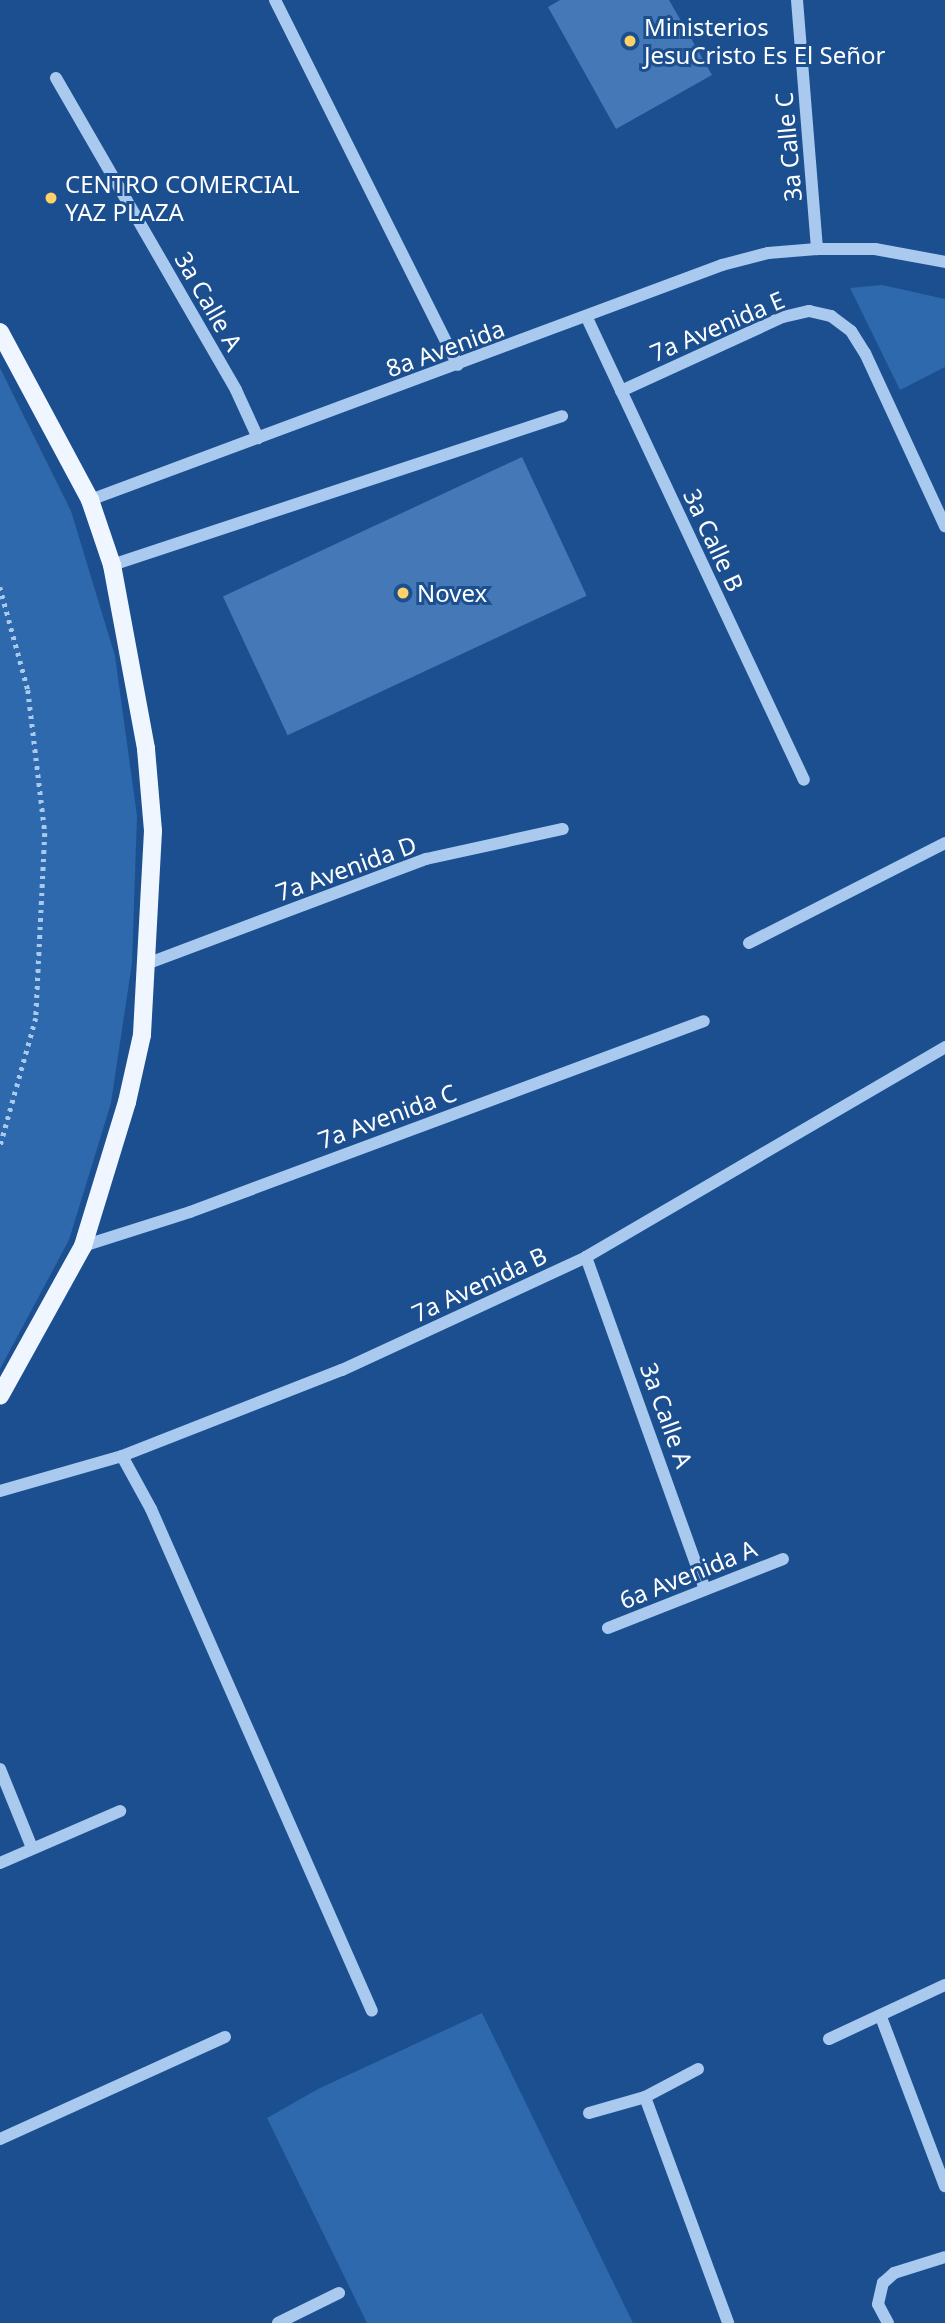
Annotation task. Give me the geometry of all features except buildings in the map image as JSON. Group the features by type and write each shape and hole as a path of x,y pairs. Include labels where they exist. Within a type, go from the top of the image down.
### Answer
{"main road":[{"path":"0,332 90,500 112,565 146,749 153,831 149,963 142,1035 130,1089 83,1246 0,1396"}],"street":[{"path":"275,0 458,365"},
{"name":"3a Calle C","path":"797,0 817,249"},
{"name":"3a Calle A","path":"56,78 236,390 258,438"},
{"name":"8a Avenida","path":"90,500 587,318 722,265 768,253 817,249 875,249 945,261"},
{"name":"7a Avenida E","path":"621,391 783,317 809,311 831,316 851,331 865,353 945,526"},
{"name":"3a Calle B","path":"587,318 804,780"},
{"path":"112,565 562,416"},
{"name":"7a Avenida D","path":"149,963 426,859 563,829"},
{"path":"749,943 945,843"},
{"name":"7a Avenida C","path":"83,1246 190,1212 704,1021"},
{"name":"7a Avenida B","path":"0,1491 122,1456 342,1370 586,1257 945,1047"},
{"name":"3a Calle A","path":"586,1257 705,1589"},
{"path":"122,1456 156,1521 372,2011"},
{"name":"6a Avenida A","path":"608,1628 783,1559"},
{"path":"0,1769 32,1848"},
{"path":"0,1863 120,1811"},
{"path":"829,2039 945,1985"},
{"path":"881,2017 945,2186"},
{"path":"0,2139 225,2037"},
{"path":"589,2113 645,2097 698,2069"},
{"path":"645,2097 729,2323"},
{"path":"887,2323 878,2304 883,2283 894,2273 945,2257"},
{"path":"278,2323 339,2293"}],"path":[{"path":"0,587 28,690 45,833 36,1018 0,1147"}],"shaded area":[{"path":"882,285 945,299 945,367 900,390 850,288"},
{"path":"0,368 71,511 115,656 137,816 132,963 111,1103 69,1240 0,1369"},
{"path":"482,2013 633,2323 367,2323 267,2118 318,2089"}],"place":[{"name":"Ministerios JesuCristo Es El Señor","path":"630,41"},
{"name":"CENTRO COMERCIAL YAZ PLAZA","path":"51,198"},
{"name":"Novex","path":"403,593"}]}
